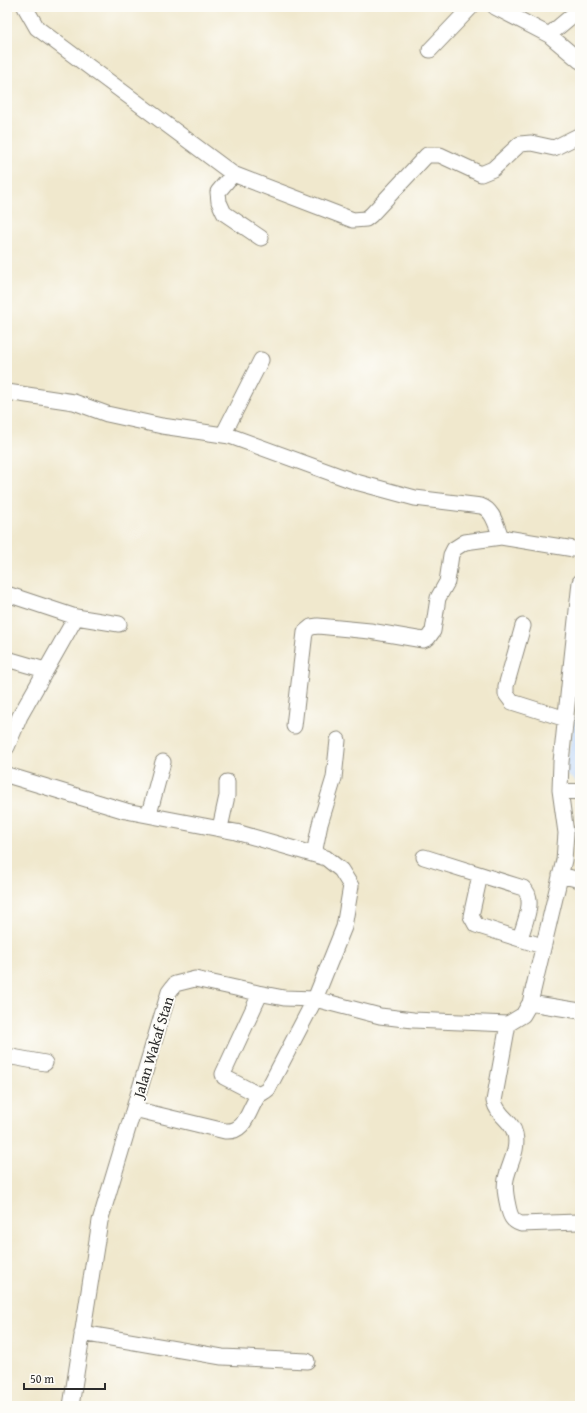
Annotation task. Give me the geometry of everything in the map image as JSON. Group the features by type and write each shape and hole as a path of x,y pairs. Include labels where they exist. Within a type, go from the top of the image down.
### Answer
{"street":[{"path":"25,7 37,28 233,174 360,221 371,215 427,154 440,155 481,174 493,170 520,144 531,143 554,148 580,135"},
{"path":"430,50 471,7"},
{"path":"495,7 549,35 580,61"},
{"path":"549,35 580,9"},
{"path":"233,174 218,192 221,209 224,213 261,238"},
{"path":"223,435 261,360"},
{"path":"7,392 74,402 107,414 162,426 230,436 356,482 416,498 481,506 487,508 491,513 502,536"},
{"path":"294,726 305,632 311,627 318,626 370,631 423,640 428,638 433,631 438,598 447,582 451,555 457,546 465,542 502,536 580,550"},
{"path":"578,1222 521,1224 514,1222 510,1215 505,1187 506,1178 515,1151 515,1134 512,1127 497,1110 494,1101 508,1024 524,1014 530,1003 542,946 560,875 566,833 560,790 580,582"},
{"path":"7,594 76,618 119,624"},
{"path":"7,747 20,716 76,618"},
{"path":"524,626 506,686 506,694 512,702 566,719"},
{"path":"7,659 45,670"},
{"path":"314,854 320,824 334,778 338,740"},
{"path":"149,814 163,762"},
{"path":"7,775 126,811 220,828 314,854 326,858 341,870 351,886 344,927 315,999 268,1089 259,1095 242,1126 231,1131 225,1131 134,1109"},
{"path":"220,828 227,796 227,782"},
{"path":"560,790 580,792"},
{"path":"424,857 523,888 528,892 530,900 520,939"},
{"path":"480,875 471,916 472,921 476,925 542,946"},
{"path":"560,875 580,880"},
{"name":"Jalan Wakaf Stan","path":"71,1406 100,1221 169,992 175,984 195,979 260,994 284,998 315,999 380,1016 413,1020 508,1024"},
{"path":"259,1095 224,1077 223,1074 260,994"},
{"path":"530,1003 580,1010"},
{"path":"7,1056 45,1064"},
{"path":"82,1333 222,1357 307,1361"}],"shaded area":[{"path":"580,686 580,784 565,774"}]}
